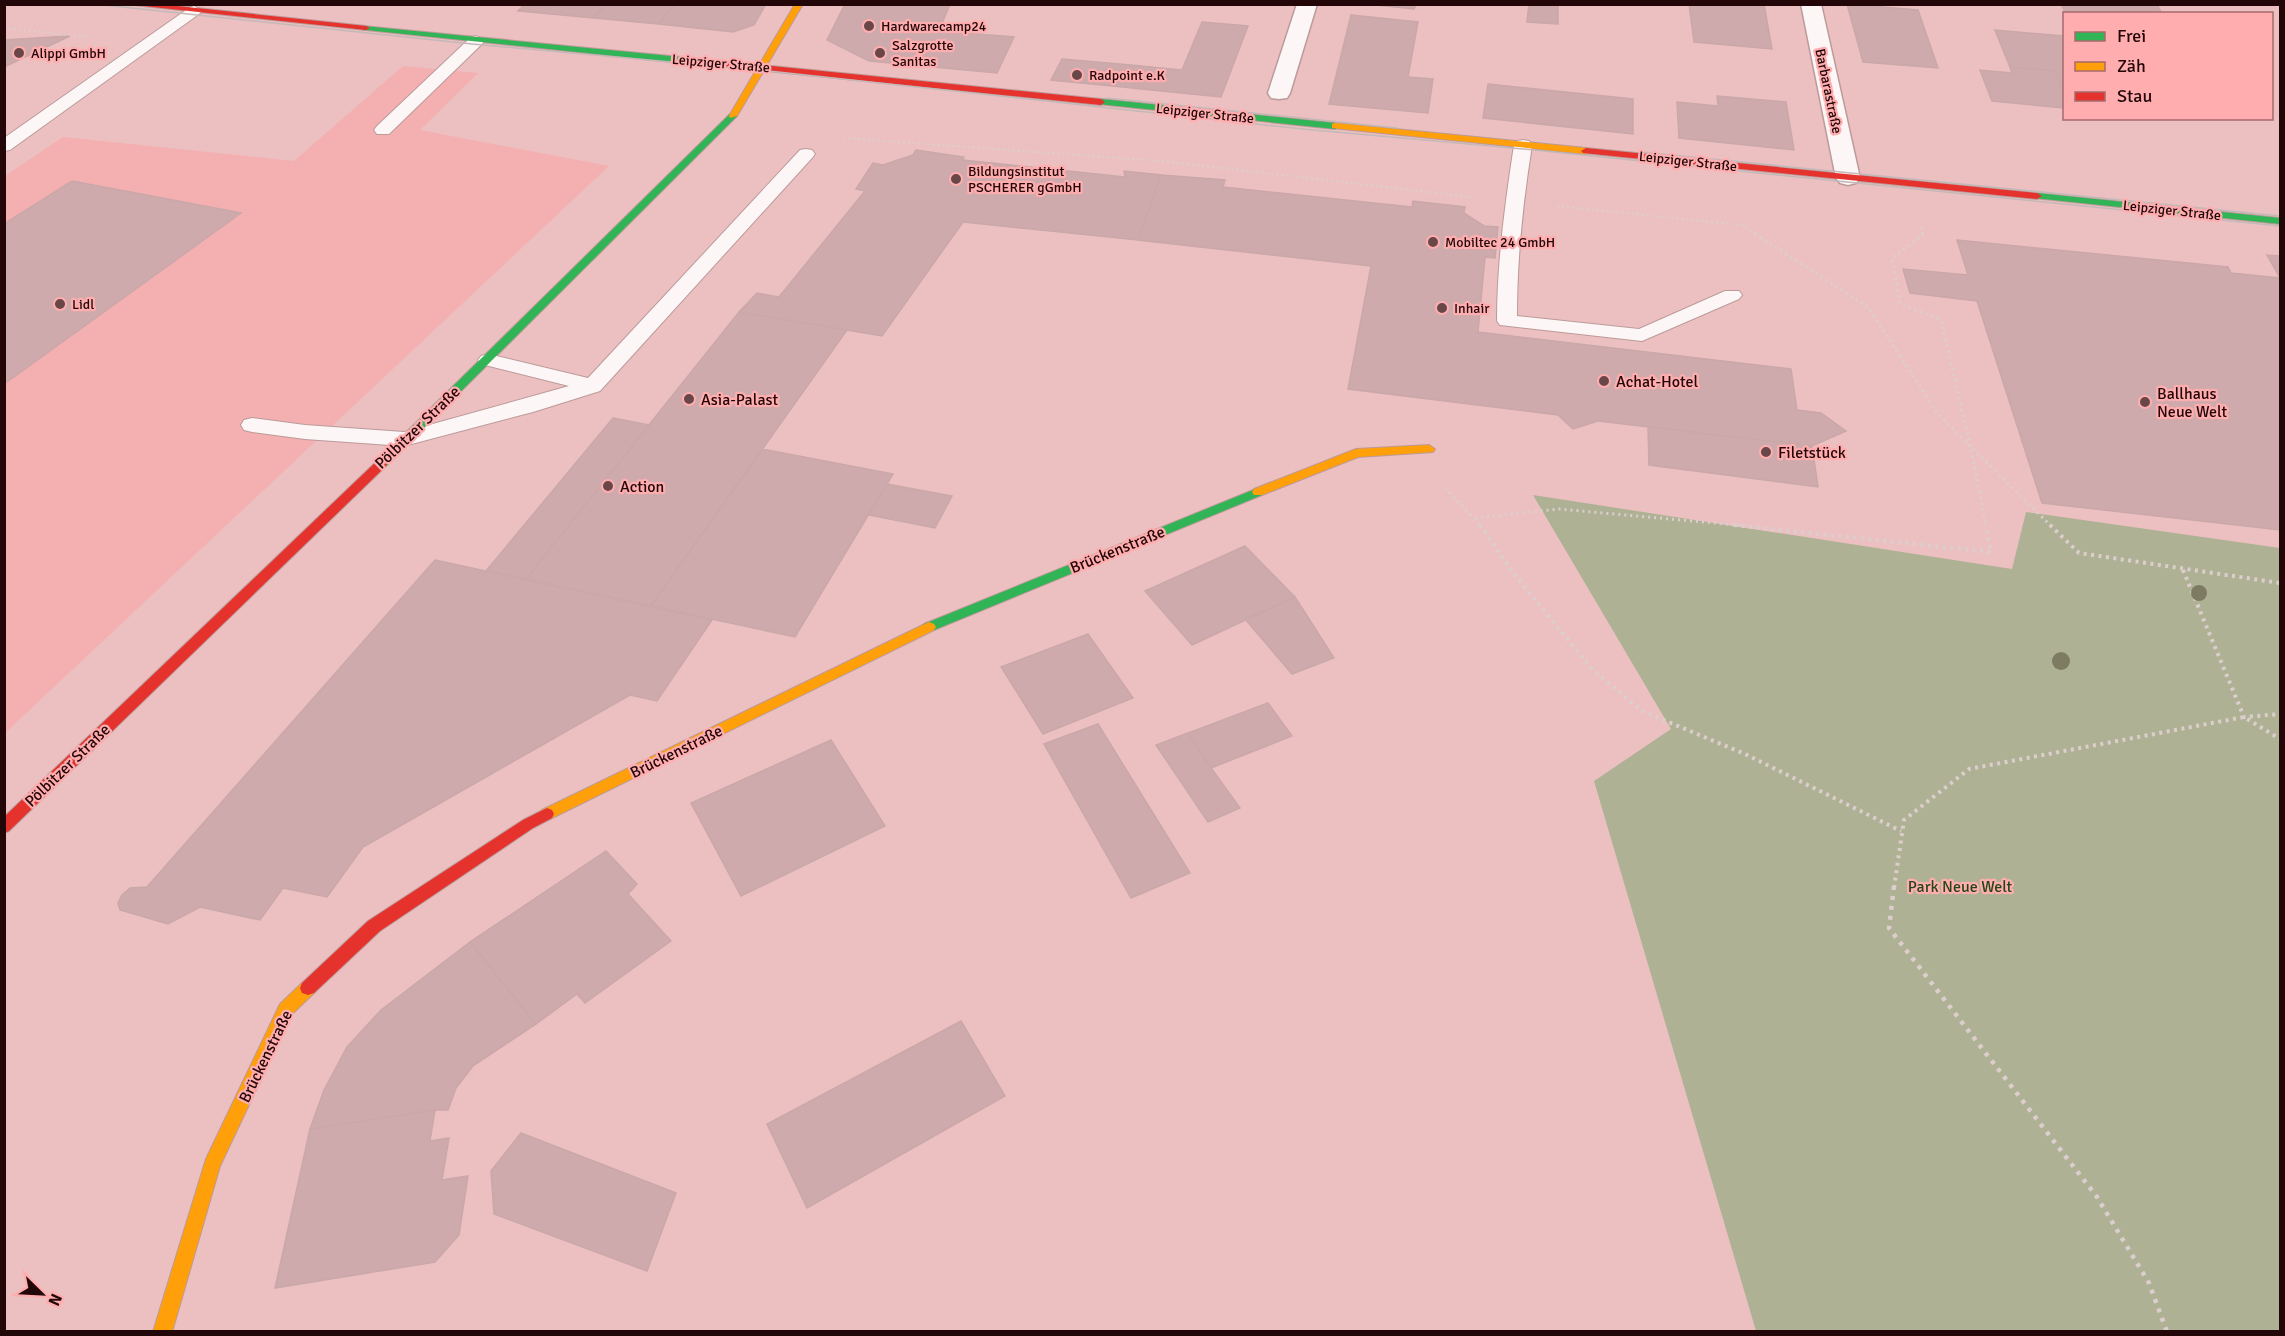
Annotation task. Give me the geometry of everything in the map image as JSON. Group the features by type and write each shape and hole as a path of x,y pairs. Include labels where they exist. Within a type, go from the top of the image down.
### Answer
{"street":[{"name":"Leipziger Straße","path":"129,4 476,41 762,67 2280,221"},
{"name":"Pölbitzer Straße","path":"4,827 488,360 737,112 799,4"},
{"path":"1279,93 1306,4"},
{"name":"Barbarastraße","path":"1811,4 1848,178"},
{"name":"Brückenstraße","path":"162,1332 212,1165 286,1009 374,926 528,824 950,617 1356,453 1429,449"}],"lane":[{"path":"4,146 194,11"},
{"path":"383,130 476,41"},
{"path":"1523,145 1514,202 1507,276 1507,321 1642,335 1732,295"},
{"path":"252,425 404,440 593,386 806,154"},
{"path":"488,360 593,386"}],"path":[{"path":"4,28 149,43"},
{"path":"1475,518 1559,509 1699,521 1991,552 1941,320 1900,304 1892,258 1923,234 1910,184"},
{"path":"1429,449 1440,483 1475,518 1514,574 1592,669 1642,711 1745,754 1901,831"},
{"path":"2182,569 2244,717 2280,739"},
{"path":"2167,1332 2149,1283 2097,1197 1889,928 1901,831 1904,820 1969,769 2244,717 2280,714"}],"shaded area":[{"path":"403,66 478,73 420,130 609,166 5,733 5,176 63,137 294,161"}],"green space":[{"name":"Park Neue Welt","path":"1533,495 2012,569 2026,512 2280,548 2280,1331 1756,1331 1594,781 1671,729"}],"building":[{"path":"525,4 607,4 593,18 518,11"},
{"path":"607,4 676,4 658,24 593,18"},
{"path":"676,4 766,4 754,25 733,32 658,24"},
{"path":"845,4 950,4 939,31 1014,37 997,73 869,61 827,40"},
{"path":"1366,4 1416,4 1414,9"},
{"path":"1529,4 1558,4 1558,24 1527,22"},
{"path":"1689,4 1764,4 1772,49 1694,42"},
{"path":"1847,4 1918,10 1938,68 1863,62"},
{"path":"2061,4 2157,4 2161,12 2065,12"},
{"path":"1351,15 1418,22 1408,77 1433,79 1428,113 1329,104"},
{"path":"1202,22 1248,26 1221,97 1132,88 1141,66 1182,70"},
{"path":"1995,30 2063,36 2063,90 2055,71 2010,67"},
{"name":"Alippi GmbH","path":"70,36 4,67 4,40"},
{"path":"1062,59 1141,66 1132,88 1051,80"},
{"path":"2010,67 2055,71 2063,90 2063,108 1992,101 1980,70 2012,73"},
{"path":"1488,84 1633,99 1633,134 1483,118"},
{"path":"1717,96 1786,102 1794,150 1679,138 1677,102 1718,106"},
{"path":"916,150 964,157 963,160 1125,177 1124,171 1161,175 1138,240 963,222 882,336 739,312 757,293 779,297 865,191 856,189 873,163 883,165 913,155"},
{"path":"1161,175 1225,180 1223,187 1412,207 1413,201 1465,207 1464,213 1484,226 1498,227 1495,258 1485,257 1478,332 1791,369 1797,410 1821,413 1846,431 1812,446 1598,421 1573,429 1558,415 1348,389 1371,266 1138,240"},
{"name":"Lidl","path":"72,181 241,213 4,384 4,224"},
{"name":"Ballhaus Neue Welt","path":"1957,240 2228,267 2231,273 2280,278 2280,530 2042,503 1977,301 1910,293 1903,269 1968,275"},
{"path":"2267,255 2280,256 2280,278"},
{"path":"739,312 847,330 651,606 526,579"},
{"path":"613,418 649,425 526,579 486,571"},
{"path":"1648,427 1812,446 1818,487 1649,465"},
{"path":"762,449 893,474 795,637 651,606"},
{"path":"887,484 952,496 935,528 869,515"},
{"path":"1245,546 1295,597 1192,645 1145,591"},
{"path":"435,560 712,620 657,701 630,695 363,847 327,897 283,888 260,920 200,907 168,924 120,910 118,903 122,895 130,888 147,887"},
{"path":"1295,597 1334,658 1292,674 1245,619"},
{"path":"1088,634 1133,698 1043,734 1001,667"},
{"path":"1268,703 1292,736 1211,768 1188,733"},
{"path":"1098,724 1190,873 1131,898 1044,744"},
{"path":"1188,733 1240,808 1208,822 1156,745"},
{"path":"831,740 885,826 741,896 691,803"},
{"path":"606,851 637,884 628,894 671,941 585,1003 577,994 536,1024 470,942"},
{"path":"470,942 536,1024 473,1066 456,1088 448,1110 310,1129 324,1090 347,1047 381,1010"},
{"path":"961,1021 1005,1096 807,1208 767,1124"},
{"path":"435,1110 430,1141 449,1138 442,1180 468,1176 459,1235 435,1262 275,1288 310,1129"},
{"path":"521,1133 676,1193 647,1271 494,1214 491,1171"}],"tram line":[{"path":"94,4 472,44 760,70 1303,129 1523,149 2280,226"},
{"path":"1107,98 1397,128"},
{"path":"1642,152 2280,216"}],"traffic: fast":[{"path":"366,28 691,61"},
{"path":"1101,102 1335,126"},
{"path":"381,464 733,116"},
{"path":"2037,196 2280,221"},
{"path":"929,627 1258,492"}],"traffic: slow":[{"path":"733,116 799,4"},
{"path":"1335,126 1586,151"},
{"path":"1258,492 1356,453 1429,449"},
{"path":"547,814 929,627"},
{"path":"162,1332 212,1165 286,1009 308,988"}],"traffic: jam":[{"path":"129,4 366,28"},
{"path":"691,61 1101,102"},
{"path":"1586,151 2037,196"},
{"path":"4,827 381,464"},
{"path":"308,988 374,926 528,824 547,814"}],"place":[{"name":"Hardwarecamp24","path":"869,26"},
{"name":"Alippi GmbH","path":"19,53"},
{"name":"Salzgrotte Sanitas","path":"880,53"},
{"name":"Radpoint e.K","path":"1077,75"},
{"name":"Bildungsinstitut PSCHERER gGmbH","path":"956,179"},
{"name":"Mobiltec 24 GmbH","path":"1433,242"},
{"name":"Lidl","path":"60,304"},
{"name":"Inhair","path":"1442,308"},
{"name":"Achat-Hotel","path":"1604,381"},
{"name":"Asia-Palast","path":"689,399"},
{"name":"Ballhaus Neue Welt","path":"2145,402"},
{"name":"Filetstück","path":"1766,452"},
{"name":"Action","path":"608,486"}]}
